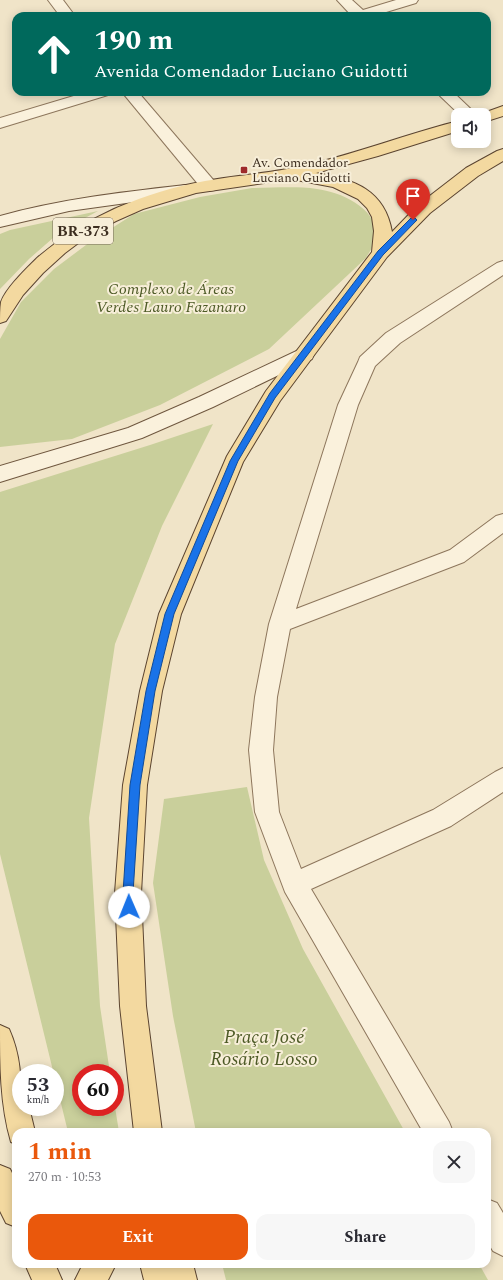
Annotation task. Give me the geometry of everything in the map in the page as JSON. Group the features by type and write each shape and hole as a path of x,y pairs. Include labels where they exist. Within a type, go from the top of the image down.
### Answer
{"main road":[{"path":"491,115 503,111"},
{"name":"BR-373","path":"0,317 35,269 76,235 128,208 202,187 286,175 383,150 451,128"},
{"path":"148,1128 133,1006 128,893 135,785 151,691 170,614 234,461 272,396 381,253 424,209 472,172 503,154"},
{"path":"286,175 317,178 344,185 356,190 372,202 381,217 383,231 381,253"},
{"path":"0,1038 20,1128"},
{"path":"0,1179 12,1204"},
{"path":"42,1268 47,1280"},
{"path":"51,1268 53,1280"},
{"path":"90,1280 98,1268"},
{"path":"156,1268 159,1280"},
{"path":"179,1268 182,1280"}],"street":[{"path":"55,0 65,12"},
{"path":"344,0 356,12"},
{"path":"373,12 411,0"},
{"path":"0,123 90,96"},
{"path":"0,222 30,212 202,187 133,96"},
{"path":"448,96 461,108"},
{"path":"437,1128 294,884 267,812 261,750 266,697 280,624 348,405 367,362 393,338 503,267"},
{"path":"0,474 136,433 206,402 305,354"},
{"path":"280,624 457,556 503,522"},
{"path":"294,884 442,818 503,779"},
{"path":"491,1220 503,1241"}],"green space":[{"name":"Complexo de Áreas Verdes Lauro Fazanaro","path":"252,188 309,188 327,191 347,198 357,204 372,219 376,228 376,239 374,244 366,258 269,349 160,405 72,439 0,447 0,339 21,302 54,269 90,242 134,214 200,197"},
{"path":"98,211 61,231 29,259 0,289 0,234 10,230"},
{"path":"213,424 162,526 115,644 89,818 100,1006 109,1064 72,1064 72,1116 116,1116 118,1128 67,1128 64,1116 64,1064 51,1064 0,854 0,492"},
{"name":"Praça José Rosário Losso","path":"247,787 264,860 303,949 403,1128 195,1128 173,1016 153,883 164,799"},
{"path":"223,1268 481,1268 488,1280 226,1280"}],"place":[{"name":"Av. Comendador Luciano Guidotti","path":"244,170"}],"route":[{"path":"129,907 128,893 135,785 151,691 170,614 234,461 272,396 381,253 413,220"}]}
